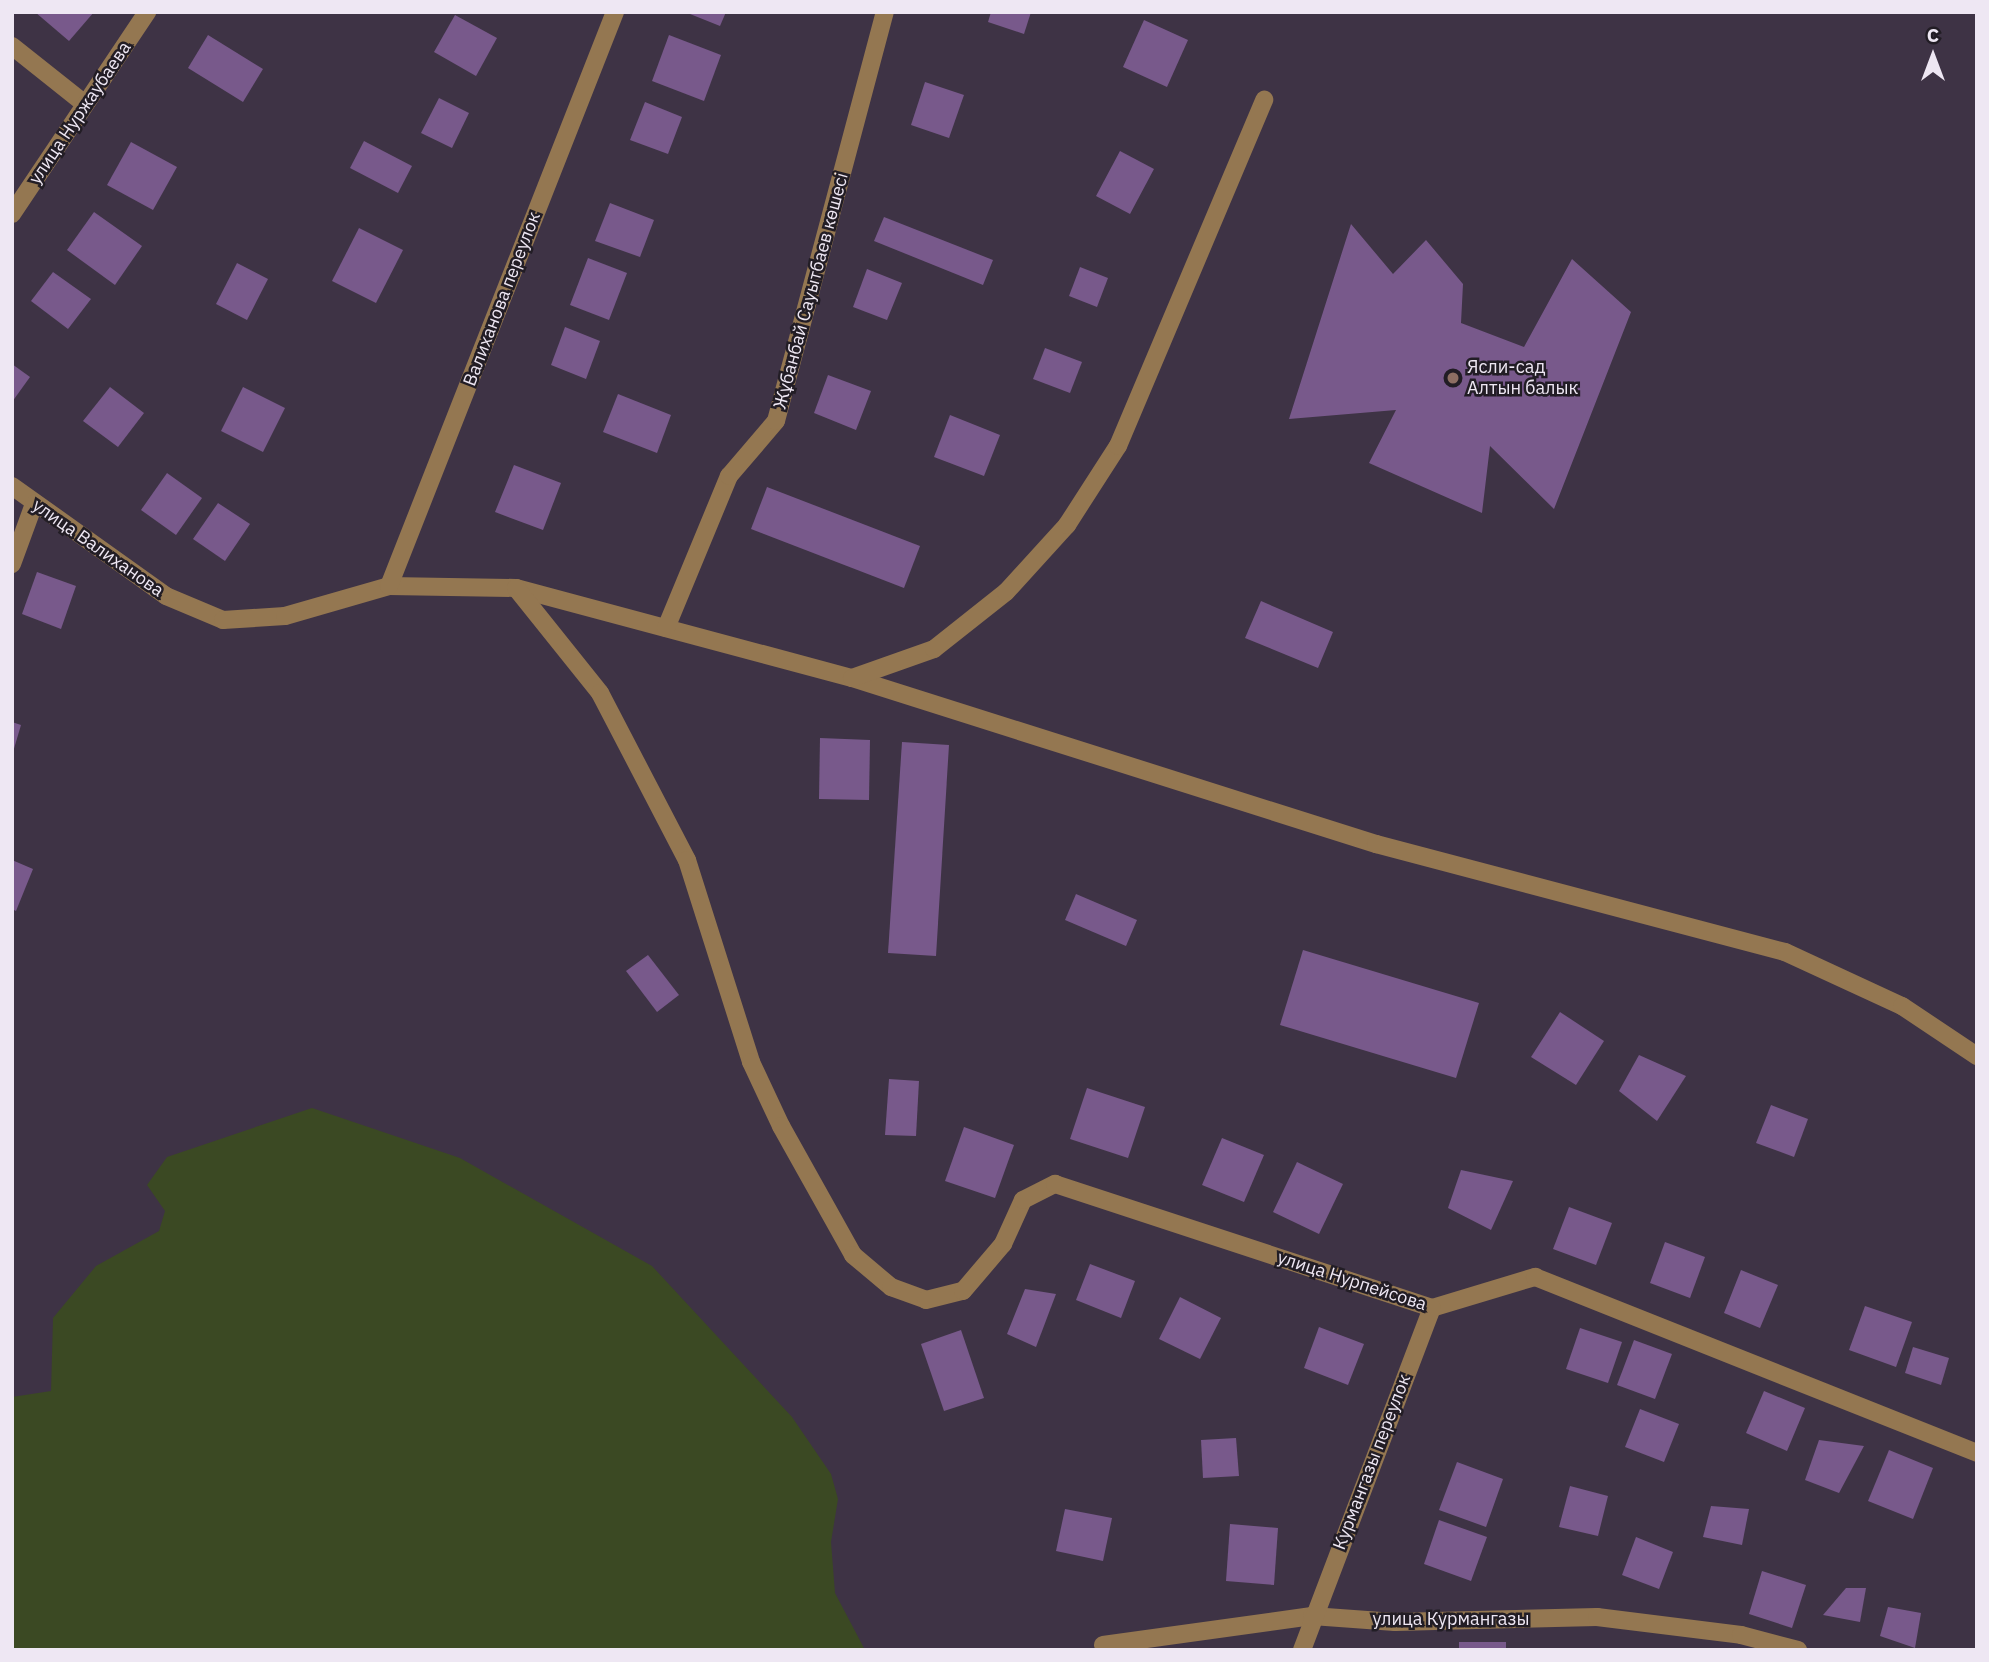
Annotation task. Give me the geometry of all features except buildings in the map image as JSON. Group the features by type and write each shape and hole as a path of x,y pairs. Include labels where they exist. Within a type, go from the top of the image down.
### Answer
{"street":[{"name":"улица Нуржаубаева","path":"12,214 147,12"},
{"name":"Валиханова переулок","path":"389,586 615,12"},
{"name":"Жұбанбай Сауытбаев көшесі","path":"667,628 729,476 776,421 885,12"},
{"path":"12,46 85,104"},
{"path":"852,678 934,649 1006,592 1067,526 1118,446 1264,100"},
{"name":"улица Валиханова","path":"12,486 166,596 223,621 285,616 389,586 516,588 852,678 1376,844 1785,953 1902,1006 1977,1056"},
{"path":"12,564 34,504"},
{"name":"улица Нурпейсова","path":"516,588 600,693 687,860 751,1062 853,1255 891,1287 926,1300 963,1290 1003,1244 1023,1200 1055,1184 1432,1308 1535,1277 1977,1453"},
{"name":"Курмангазы переулок","path":"1302,1650 1312,1616 1432,1308"},
{"name":"улица Курмангазы","path":"1103,1644 1312,1616 1395,1622 1597,1617 1798,1650"}],"green space":[{"path":"312,1108 460,1158 652,1266 792,1417 831,1474 838,1499 831,1542 835,1593 865,1650 12,1650 12,1397 51,1391 53,1318 96,1266 159,1231 165,1211 147,1185 167,1157"}],"place":[{"name":"Ясли-сад Алтын балык","path":"1453,378"}]}
